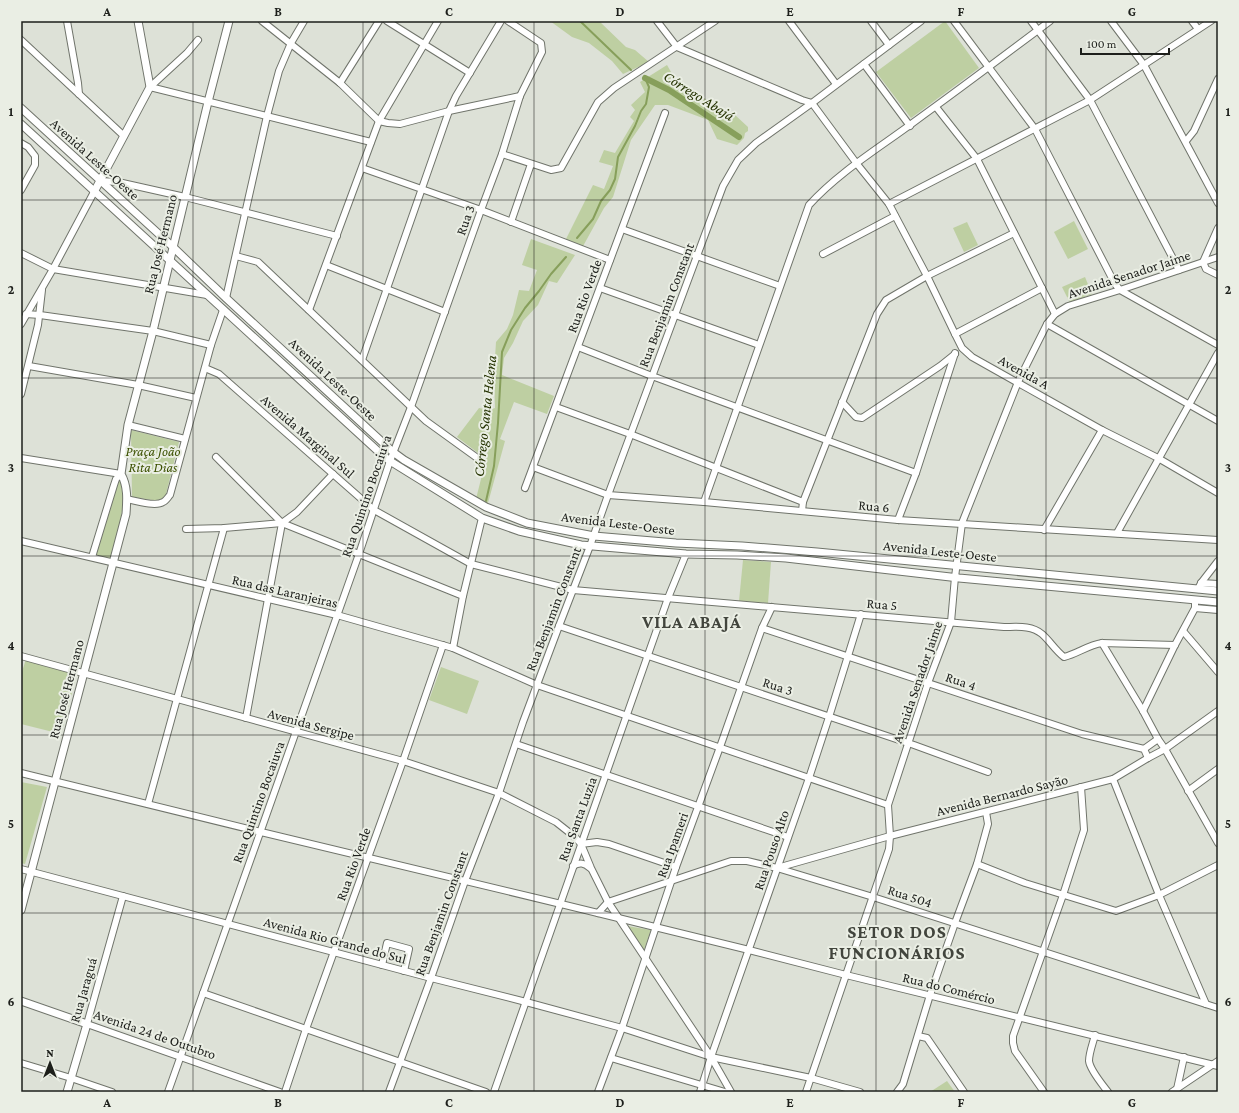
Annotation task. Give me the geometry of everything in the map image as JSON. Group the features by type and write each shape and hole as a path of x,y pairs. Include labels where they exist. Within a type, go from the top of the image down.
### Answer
{"main road":[{"path":"94,192 150,87 138,21"},
{"name":"Rua José Hermano","path":"21,910 126,514 126,486 121,474 128,425 153,331 229,21"},
{"name":"Avenida Leste-Oeste","path":"21,108 393,452 404,460 486,507 527,523 594,536 817,552 956,566 1199,586 1218,591"},
{"name":"Avenida Leste-Oeste","path":"21,124 380,454 482,518 519,531 590,546 686,554 786,558 955,577 1218,602"},
{"name":"Avenida 24 de Outubro","path":"21,1000 87,1024"},
{"name":"Rua Jaraguá","path":"67,1092 87,1024"}],"street":[{"path":"67,21 79,94"},
{"path":"262,21 340,83 379,121 400,124 449,111 520,96"},
{"path":"226,298 267,116 279,71 291,43 304,21"},
{"path":"340,83 379,21"},
{"path":"387,21 470,73"},
{"path":"309,310 379,121 438,21"},
{"path":"362,360 449,111 456,96 501,21"},
{"name":"Rua 3","path":"411,407 502,154 520,96 542,52 541,43 508,21"},
{"path":"657,21 677,47 802,100 812,102 857,164 889,204 1090,100 1211,21"},
{"path":"502,154 551,170 561,168 598,102 614,88 715,21"},
{"path":"789,21 836,84"},
{"path":"871,21 889,45"},
{"name":"Rua Benjamin Constant","path":"389,1092 431,978 487,816 499,793 536,685 594,536 630,434 723,186 738,160 756,143 921,21"},
{"path":"954,21 1035,129 1115,284 1120,290 1218,345"},
{"path":"1031,21 1090,100 1179,270"},
{"path":"704,502 809,205 822,190 936,107 1050,21"},
{"path":"1112,21 1144,65 1218,203"},
{"path":"1192,21 1198,29"},
{"path":"21,40 124,136"},
{"path":"150,87 187,53 198,40"},
{"path":"864,64 910,126"},
{"path":"1186,141 1194,131 1218,79"},
{"path":"150,87 371,142"},
{"path":"936,107 977,159 1055,314"},
{"name":"Rua Rio Verde","path":"525,488 665,113"},
{"path":"21,142 36,156 34,166 21,190"},
{"path":"511,222 531,164"},
{"path":"362,168 481,210 610,260"},
{"path":"100,181 118,182 185,197 337,236"},
{"path":"21,324 53,269 94,192"},
{"name":"Avenida A","path":"889,204 927,276 962,348 972,357 1102,430 1158,458 1218,493"},
{"path":"823,254 895,216"},
{"path":"1218,228 1204,262 1206,269 1218,275"},
{"path":"622,229 780,286"},
{"path":"802,511 802,502 877,314 886,300 927,276 1014,233"},
{"path":"21,253 53,269 207,295"},
{"path":"236,256 258,262 426,421 480,460"},
{"name":"Avenida Senador Jaime","path":"806,1092 889,849 890,836 888,805 928,683 951,622 956,566 962,523 1018,382 1048,324 1055,314 1068,306 1218,257"},
{"path":"326,265 445,312"},
{"path":"21,394 40,315 42,288"},
{"path":"600,288 759,345"},
{"path":"955,334 1042,288"},
{"path":"127,499 154,504 164,502 170,495 211,344 223,310"},
{"path":"26,314 153,331 211,344"},
{"path":"1048,324 1218,421"},
{"path":"578,347 652,376 916,472"},
{"path":"842,402 856,417 862,418 940,366 955,354 960,352 962,348"},
{"path":"1117,533 1218,353"},
{"path":"898,520 916,472 955,354"},
{"path":"28,366 138,385 196,398"},
{"name":"Avenida Marginal Sul","path":"205,368 220,374 374,510 471,564 573,590"},
{"name":"Rua Quintino Bocaiuva","path":"168,1092 359,554 393,452 411,407"},
{"path":"556,407 630,434 802,502"},
{"path":"128,425 185,439"},
{"path":"1044,530 1102,430"},
{"path":"216,457 282,523 464,596"},
{"path":"21,458 121,474"},
{"name":"Rua 6","path":"533,467 608,495 704,502 898,520 1218,540"},
{"name":"Rua José Hermano","path":"92,557 116,479 121,474"},
{"path":"186,529 224,528 282,523 297,512 333,474"},
{"path":"453,648 482,518"},
{"path":"246,718 282,523"},
{"path":"148,804 224,528"},
{"name":"Rua das Laranjeiras","path":"21,540 337,615 453,648 536,685 888,805"},
{"name":"Rua Santa Luzia","path":"494,1092 668,598 686,554"},
{"path":"1199,586 1218,561"},
{"path":"1199,586 1218,584"},
{"name":"Rua 5","path":"573,590 1027,627 1041,633 1064,657 1092,645 1102,643 1176,644"},
{"path":"1143,711 1195,608 1195,600"},
{"name":"Rua Ipameri","path":"598,1092 622,1028 676,867 699,807 762,628 772,607"},
{"path":"1195,608 1218,610"},
{"name":"Rua Pouso Alto","path":"700,1092 711,1056 830,716 861,614"},
{"name":"Rua 3","path":"559,626 830,716 988,772"},
{"name":"Rua 4","path":"762,628 1082,734 1144,749"},
{"path":"1183,631 1218,672"},
{"path":"1102,643 1218,842"},
{"name":"Rua Rio Verde","path":"285,1092 333,952 403,761 443,645"},
{"name":"Avenida Sergipe","path":"21,656 403,761 499,793 556,822 575,837 581,844"},
{"name":"Avenida Bernardo Sayão","path":"777,868 890,836 1113,779 1165,749 1218,711"},
{"path":"1148,758 1144,749 1158,739"},
{"path":"516,744 788,837"},
{"path":"1188,791 1218,769"},
{"name":"Rua do Comércio","path":"21,773 1216,1064"},
{"path":"1113,779 1159,895 1206,1004"},
{"path":"1044,1092 1015,1051 1013,1036 1063,895 1084,830 1081,787"},
{"path":"897,1092 903,1084 930,995 977,864 988,824 986,812"},
{"path":"676,867 609,844 597,842 581,844 591,868 617,918 711,1056 730,1092"},
{"name":"Rua 504","path":"598,913 608,902 731,861 747,861 777,868 873,897 1218,1008"},
{"path":"801,876 800,868 803,861"},
{"path":"573,866 576,864 583,864 591,868"},
{"path":"977,864 1024,883 1116,911 1159,895 1218,866"},
{"name":"Avenida Rio Grande do Sul","path":"21,869 622,1028 711,1056 810,1078 860,1092"},
{"name":"Rua Jaraguá","path":"87,1024 123,896"},
{"path":"382,965 387,943 409,949 404,971"},
{"path":"203,993 486,1092"},
{"name":"Avenida 24 de Outubro","path":"87,1024 280,1092"},
{"path":"1095,1035 1089,1062 1091,1068 1108,1092"},
{"path":"918,1036 927,1038 964,1092"},
{"path":"1175,1090 1184,1057"},
{"path":"611,1058 725,1092"},
{"path":"21,1063 112,1092"},
{"path":"1175,1090 1216,1064"}],"green space":[{"path":"550,21 599,21 626,47 635,50 649,62 623,74 612,61 589,43 572,37"},
{"path":"945,21 979,68 911,118 876,72"},
{"path":"667,65 679,86 691,94 700,96 735,115 748,127 748,131 745,133 744,138 737,145 717,139 708,120 668,105 655,105 631,140 613,197 604,208 582,248 565,241 593,185 604,189 613,166 599,162 604,150 615,153 634,121 630,117 635,110 631,105 645,92 640,82"},
{"path":"1074,221 1088,249 1068,259 1054,232"},
{"path":"967,222 978,245 964,252 953,228"},
{"path":"531,239 575,255 557,283 549,281 538,305 523,321 504,358 502,375 554,396 547,414 514,402 500,439 505,441 488,503 476,499 486,459 457,437 479,408 489,410 495,408 494,374 496,342 507,329 513,315 519,290 529,291 537,270 522,265"},
{"path":"1085,277 1092,294 1070,303 1062,287"},
{"name":"Praça João Rita Dias","path":"131,430 179,442 165,498 159,501 132,497"},
{"path":"118,478 123,480 124,500 110,560 94,557"},
{"path":"743,560 771,562 768,603 739,601"},
{"path":"26,659 77,674 61,734 21,724 21,675"},
{"path":"441,667 479,681 467,714 429,700"},
{"path":"21,782 47,787 25,864 21,863"},
{"path":"627,926 651,930 644,950"},
{"path":"947,1081 955,1092 930,1092"}],"waterway":[{"name":"Córrego Santa Helena","path":"580,21 631,70"},
{"name":"Córrego Santa Helena","path":"577,238 593,219 601,201 610,190 615,179 618,157 646,104 649,87 645,78"},
{"name":"Córrego Abajá","path":"645,78 669,90 739,137"},
{"name":"Córrego Santa Helena","path":"486,501 494,466 502,352 511,330 525,308 566,257"}],"district":[{"name":"VILA ABAJÁ","path":"692,622"},
{"name":"SETOR DOS FUNCIONÁRIOS","path":"897,942"}]}
